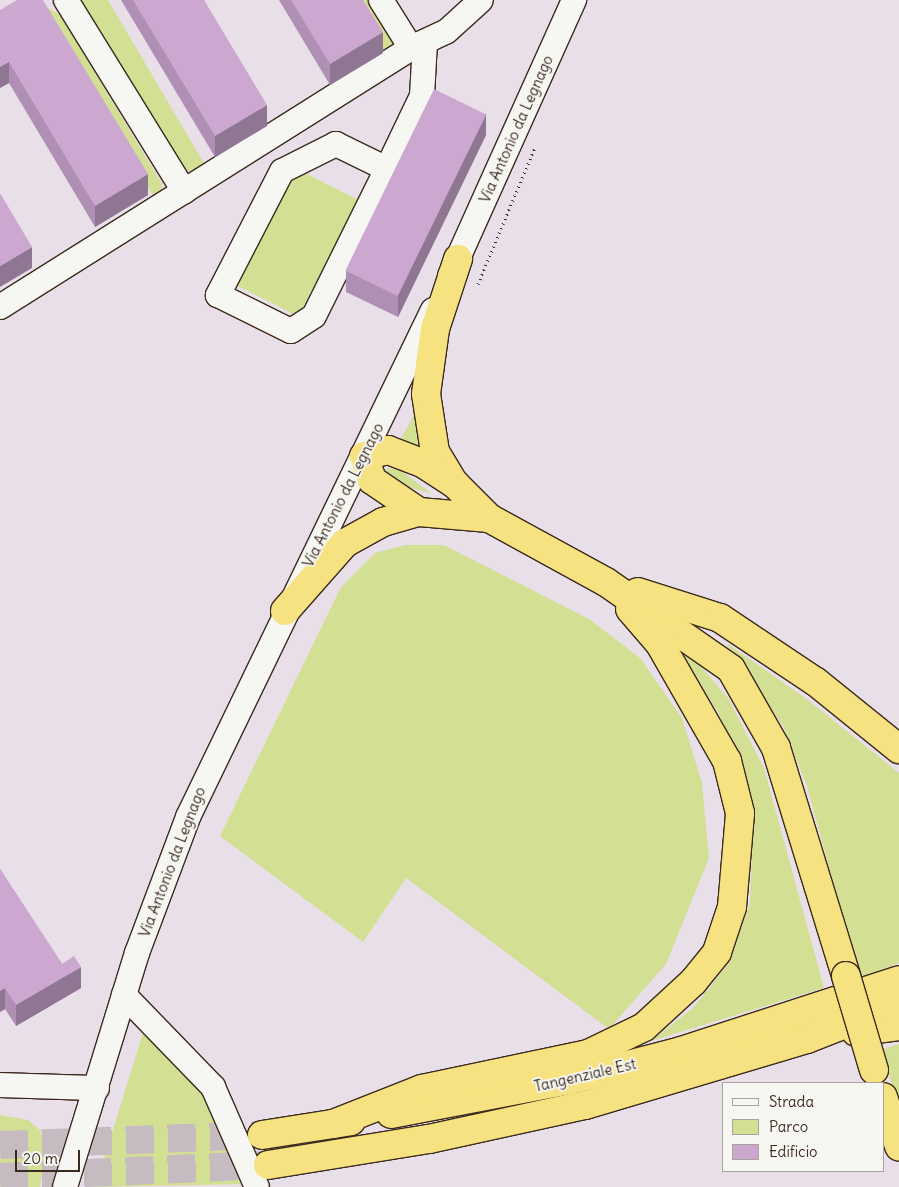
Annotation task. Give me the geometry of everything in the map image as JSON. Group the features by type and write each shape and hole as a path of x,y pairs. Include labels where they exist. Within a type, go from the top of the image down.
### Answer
{"highway":[{"path":"456,485 435,452 426,394 435,329 458,259"},
{"path":"419,512 372,480 364,456 388,450 424,464 456,485 489,518 606,582 704,648 731,669 752,700 776,748 876,1077"},
{"path":"285,611 345,543 383,522 419,512 489,518"},
{"path":"606,582 720,618 816,682 899,749"},
{"path":"333,1124 422,1089 588,1054 644,1027 693,982 717,952 732,907 740,813 726,761 660,644 606,582"},
{"name":"Tangenziale Est","path":"262,1135 333,1124 570,1080 681,1051 899,980"},
{"name":"Tangenziale Est","path":"262,1176 585,1105 807,1039 899,1003"},
{"path":"807,1039 899,1026"},
{"path":"884,1100 899,1146"}],"street":[{"path":"66,0 184,191"},
{"path":"382,0 418,45 422,96 314,316 291,331 218,295 282,171 336,144 386,169"},
{"path":"0,307 418,45 446,32 480,0"},
{"name":"Via Antonio da Legnago","path":"64,1187 124,994 188,817 285,611 364,456 458,259 574,0"},
{"path":"124,994 213,1087 262,1176"},
{"path":"0,1085 96,1088"}],"green space":[{"path":"75,0 108,0 205,165 184,173"},
{"path":"353,0 370,0 396,46 388,57"},
{"path":"49,8 61,16 162,184 161,195 155,199 41,10"},
{"path":"297,169 358,200 298,317 238,286"},
{"path":"416,411 427,454 399,442"},
{"path":"387,468 399,469 432,494 392,482 384,476"},
{"path":"405,545 444,545 589,619 640,658 682,718 702,783 709,858 666,964 609,1029 406,878 363,942 220,836 341,587 375,553"},
{"path":"725,642 808,700 899,773 899,963 859,979 807,786 783,726"},
{"path":"675,647 697,662 728,698 764,768 824,988 651,1041 694,1007 728,964 750,903 753,823 738,760 719,714"},
{"path":"144,1030 204,1089 247,1184 95,1187"},
{"path":"899,1044 899,1107 881,1050"},
{"path":"0,1115 28,1120 40,1130 46,1151 40,1187 0,1187"}],"building":[{"path":"17,0 43,0 148,174 95,206 9,62 0,67 0,10"},
{"path":"133,0 204,0 267,105 215,136"},
{"path":"291,0 363,0 383,32 330,64"},
{"path":"434,89 486,114 398,296 345,271"},
{"path":"0,193 32,247 0,266"},
{"path":"0,869 62,964 74,956 81,967 16,1005 5,988 0,991"}],"tunnel":[{"path":"0,1145 258,1135"},
{"path":"0,1177 268,1165"}]}
